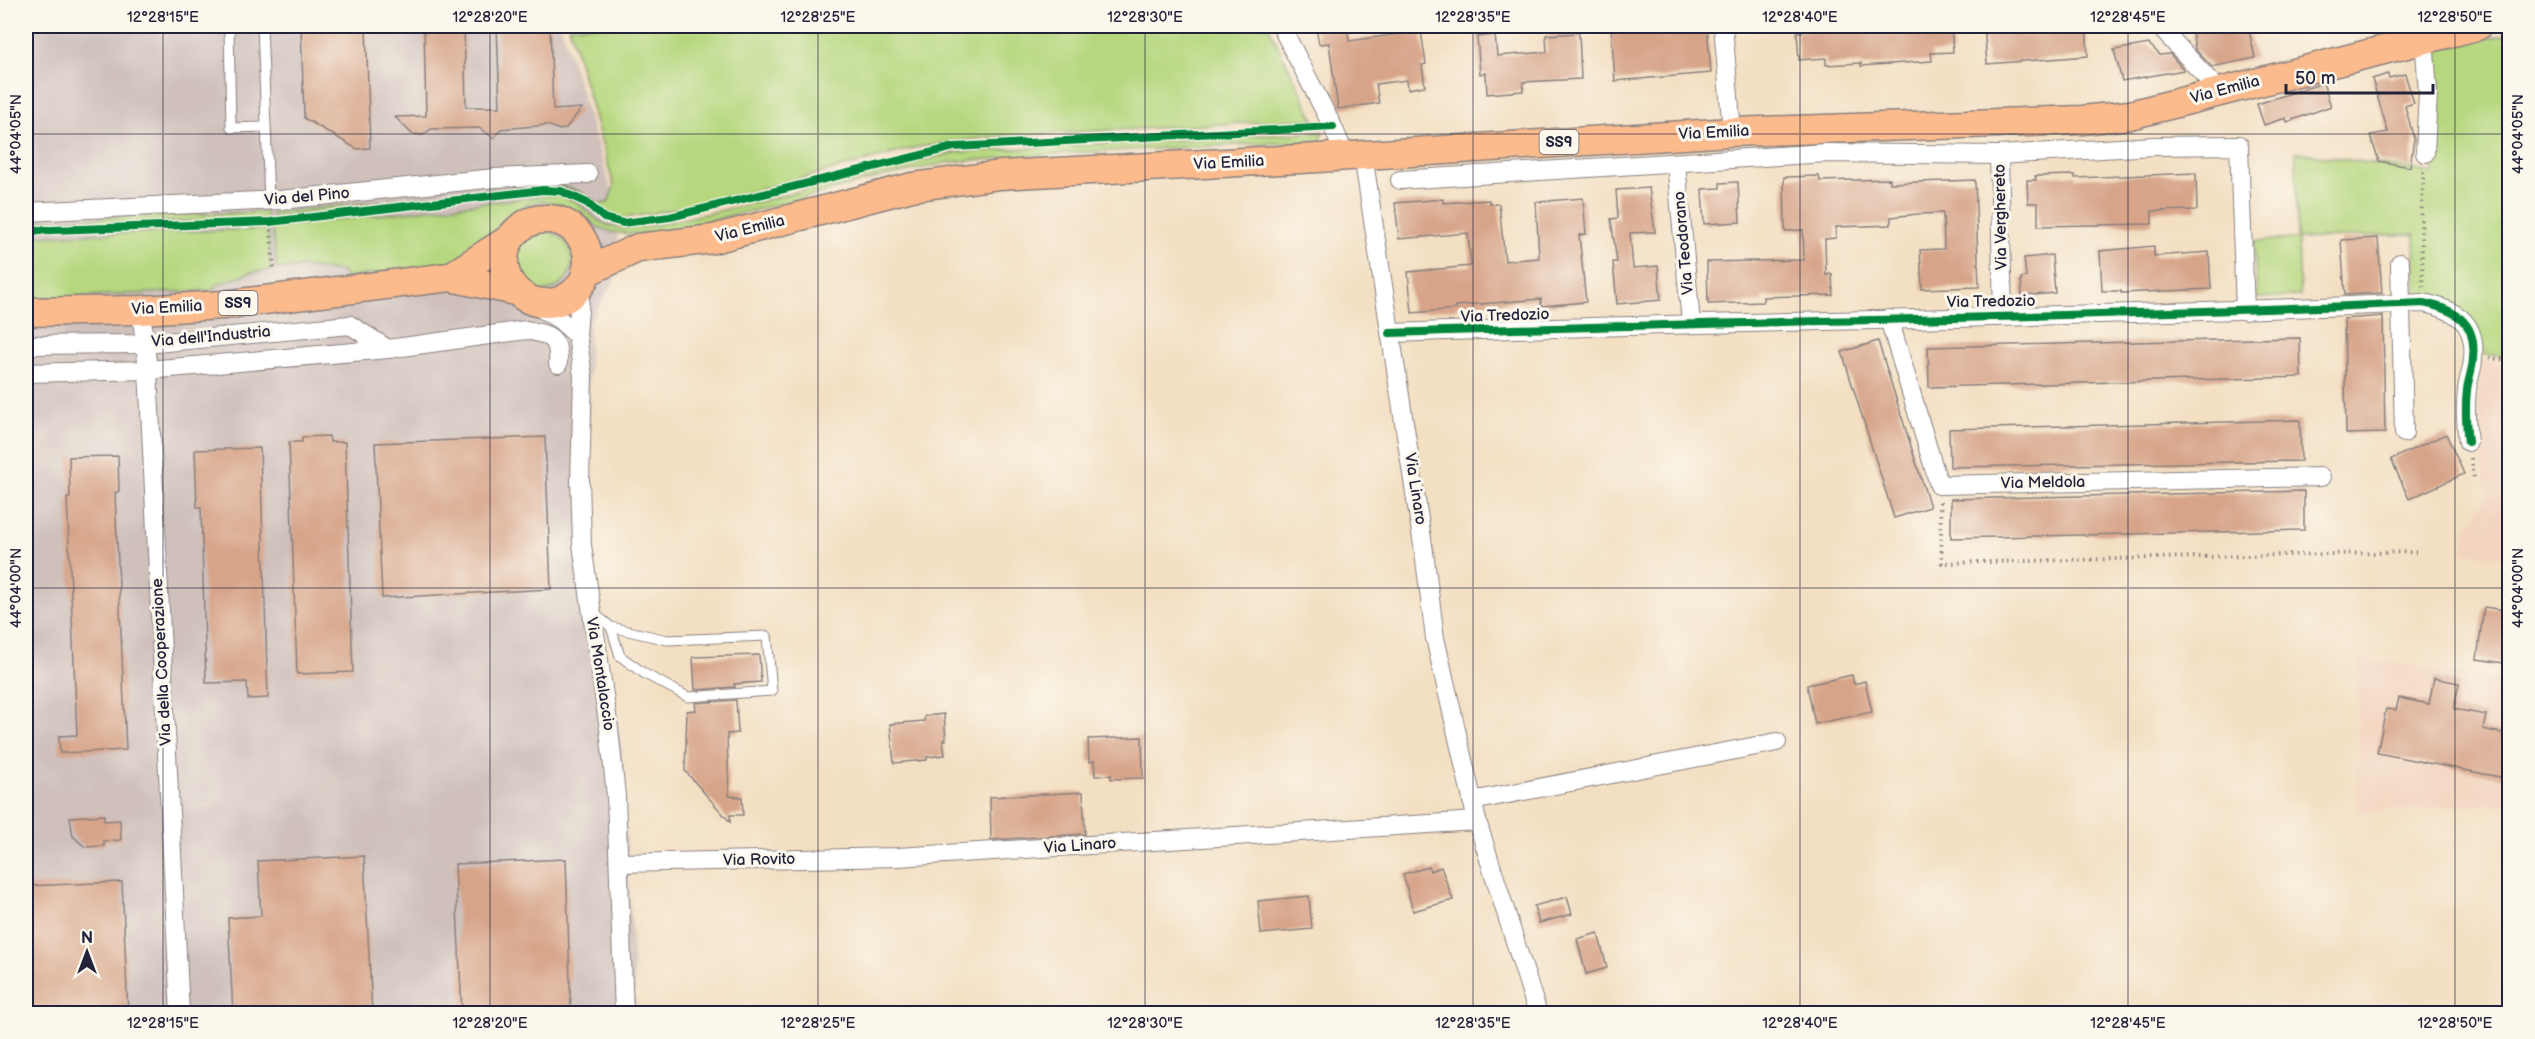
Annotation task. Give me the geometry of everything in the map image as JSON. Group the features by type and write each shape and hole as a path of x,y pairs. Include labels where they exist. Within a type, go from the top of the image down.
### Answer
{"main road":[{"name":"Via Emilia","path":"450,277 511,238 521,227 534,220 549,219 563,223 575,231 638,248 713,239 912,187 1000,175 1732,132 1827,141 2082,120 2130,115 2478,26"},
{"path":"575,231 584,243 588,257 584,278"},
{"path":"511,238 505,251 503,265 507,279 522,296"},
{"name":"Via Emilia","path":"26,312 141,310 223,305 450,277 542,303 557,302 570,295 584,278 638,248"}],"street":[{"name":"Via Linaro","path":"1281,26 1333,127 1354,155 1390,333 1435,638 1477,821 1538,1014"},
{"path":"1724,26 1732,132"},
{"path":"2160,26 2219,91"},
{"path":"2424,38 2428,92 2424,153"},
{"path":"2130,115 2135,147 2239,145 2245,311"},
{"name":"Via Emilia","path":"1400,180 1676,163 1827,141 1999,155 2135,147"},
{"name":"Via Verghereto","path":"1999,155 2003,315"},
{"name":"Via Teodorano","path":"1676,163 1691,322"},
{"name":"Via del Pino","path":"26,212 269,201 495,178 588,174"},
{"path":"2400,263 2404,434"},
{"name":"Via Montalaccio","path":"584,278 577,335 583,376 580,480 582,545 609,729 620,862 624,1014"},
{"path":"522,296 560,320 577,335"},
{"name":"Via Tredozio","path":"1390,333 1691,322 2245,311 2423,303 2445,307 2457,314 2467,325 2472,337 2474,356 2467,390 2468,442"},
{"name":"Via della Cooperazione","path":"141,310 148,370 180,1014"},
{"path":"1889,319 1939,485"},
{"name":"Via dell'Industria","path":"26,345 145,344 350,325 388,349"},
{"name":"Via dell'Industria","path":"26,373 148,370 388,349 526,330 543,333 553,340 559,348 558,364"},
{"path":"258,333 261,360"},
{"path":"45,345 46,372"},
{"name":"Via Meldola","path":"1939,485 2321,477"},
{"path":"1472,801 1777,742"},
{"name":"Via Linaro","path":"898,857 1477,821"},
{"name":"Via Rovito","path":"620,862 898,857"}],"lane":[{"path":"229,26 231,128 265,127"},
{"path":"262,26 269,201"},
{"path":"591,610 610,627 667,640 767,636 772,691 688,697 645,675 620,656 610,627"}],"path":[{"path":"2423,303 2421,223 2424,153"},
{"path":"258,222 281,220"},
{"path":"270,222 274,271"},
{"path":"1939,485 1942,563 2416,552"}],"shaded area":[{"path":"26,26 561,26 618,212 617,276 589,323 590,571 622,749 636,1013 26,1013"},
{"path":"2481,361 2509,365 2509,558 2464,552 2465,533 2487,496 2476,431"},
{"path":"2359,658 2509,681 2509,803 2357,812"}],"green space":[{"path":"569,26 1268,26 1314,119 990,137 918,147 710,203 620,219 603,212 580,194 552,185 273,218 272,213 554,183 581,192 598,204 608,203 614,186"},
{"path":"2509,34 2509,357 2482,354 2479,340 2416,297 2415,234 2298,239 2300,296 2257,298 2254,241 2297,239 2296,152 2433,173 2437,49"},
{"path":"1323,132 1320,141 1085,152 950,162 880,177 781,204 661,232 632,234 611,232 596,226 560,204 541,201 525,205 504,219 486,242 458,262 345,278 343,272 304,267 277,269 272,227 560,195 576,202 599,221 610,226 646,227 741,206 957,152"},
{"path":"266,212 267,219 26,226 26,220"},
{"path":"268,229 271,270 252,272 214,286 214,290 26,299 26,236"},
{"path":"542,231 559,236 567,244 572,261 567,278 559,286 542,291 525,286 517,278 512,261 517,244 525,236"}],"building":[{"path":"301,26 366,26 370,148 357,149 304,118"},
{"path":"424,26 464,26 466,107 500,107 497,26 550,26 553,110 582,108 566,128 560,130 547,125 501,129 494,138 479,128 431,129 423,135 412,134 395,117 426,116"},
{"path":"1347,26 1349,41 1421,31 1426,64 1422,65 1425,86 1408,89 1407,80 1376,84 1379,103 1338,109 1329,43 1319,44 1316,28"},
{"path":"1707,26 1711,73 1615,81 1611,27"},
{"path":"1867,26 1951,26 1953,52 1931,53 1932,61 1861,66 1861,63 1826,65 1826,58 1799,60 1797,32"},
{"path":"1984,26 2086,26 2088,56 1987,64"},
{"path":"2248,26 2255,58 2212,67 2195,49 2192,31 2213,27 2214,32"},
{"path":"1579,33 1581,79 1523,82 1523,91 1487,94 1486,73 1480,74 1477,37 1495,35 1497,56 1547,52 1546,35"},
{"path":"2149,44 2160,55 2170,54 2184,70 2122,81 2114,50"},
{"path":"2388,74 2389,78 2405,74 2414,103 2405,106 2414,139 2410,167 2379,161 2370,135 2388,132 2372,79"},
{"path":"2323,83 2331,106 2287,122 2286,118 2264,125 2257,104"},
{"path":"2196,173 2197,210 2152,211 2152,224 2038,226 2038,203 2028,203 2027,180 2036,180 2035,176 2075,175 2075,178"},
{"path":"1819,176 1820,181 1890,179 1890,183 1975,180 1979,287 1922,289 1920,250 1944,249 1943,213 1918,214 1891,217 1891,225 1836,227 1836,238 1825,239 1826,275 1832,274 1833,295 1763,297 1763,302 1708,304 1707,262 1804,260 1803,230 1785,231 1784,177"},
{"path":"1738,182 1740,222 1704,224 1702,189 1720,188 1720,183"},
{"path":"1649,188 1655,232 1630,233 1633,268 1658,266 1661,300 1617,304 1613,262 1617,262 1611,219 1618,218 1616,190"},
{"path":"1583,198 1586,234 1579,235 1586,302 1541,306 1541,299 1456,306 1456,309 1412,313 1408,272 1471,266 1468,233 1399,239 1395,203 1443,199 1443,203 1489,200 1490,204 1499,204 1505,261 1539,258 1536,202"},
{"path":"2378,238 2382,293 2345,295 2341,240"},
{"path":"2154,246 2154,256 2209,252 2211,289 2121,293 2121,291 2102,291 2100,251"},
{"path":"2052,255 2055,293 2022,296 2021,278 2026,277 2024,258"},
{"path":"2383,316 2385,433 2346,434 2344,319"},
{"path":"2300,338 2301,377 1929,387 1928,347"},
{"path":"1878,341 1930,507 1894,518 1842,352"},
{"path":"2300,420 2301,461 1950,467 1949,429"},
{"path":"2446,434 2464,474 2409,499 2391,459"},
{"path":"329,436 330,442 345,442 353,672 297,674 289,442 302,442 302,437"},
{"path":"545,437 551,589 382,598 375,443"},
{"path":"260,448 268,698 248,699 247,682 206,683 201,507 197,507 195,450"},
{"path":"118,456 119,491 115,493 126,750 60,753 59,736 77,735 67,498 70,498 69,457"},
{"path":"2304,491 2304,530 1951,538 1951,499"},
{"path":"2484,607 2510,611 2510,664 2477,659"},
{"path":"759,655 761,682 734,684 735,687 695,690 693,657"},
{"path":"1852,675 1854,684 1865,681 1872,712 1815,724 1807,685"},
{"path":"2434,678 2459,683 2454,709 2486,715 2483,729 2510,735 2510,779 2377,753 2386,709 2396,710 2399,698 2429,704"},
{"path":"736,700 738,733 727,734 729,796 742,797 743,815 730,815 730,822 685,771 687,711 696,710 695,703"},
{"path":"944,714 945,755 927,757 927,760 894,763 890,724 924,721 925,716"},
{"path":"1142,737 1143,778 1111,779 1111,775 1095,776 1094,761 1089,762 1088,739"},
{"path":"1083,792 1085,834 991,840 990,797"},
{"path":"104,815 104,821 120,820 121,840 104,841 104,846 85,847 73,836 70,817"},
{"path":"364,856 372,1014 233,1014 228,918 261,916 258,861"},
{"path":"566,859 571,1014 462,1014 455,864"},
{"path":"1429,867 1430,871 1441,867 1453,900 1413,911 1403,874"},
{"path":"122,882 128,1014 26,1014 26,978 30,977 26,886"},
{"path":"1309,896 1312,929 1261,934 1258,901"},
{"path":"1567,897 1572,914 1539,923 1534,906"},
{"path":"1598,933 1607,968 1586,974 1577,939"}],"cycle path":[{"path":"26,231 270,222 543,190 561,191 587,203 604,218 623,223 670,217 954,147 1333,127"},
{"path":"1390,333 2423,303 2453,313 2467,326 2471,335 2473,362 2466,403 2468,442"}]}
